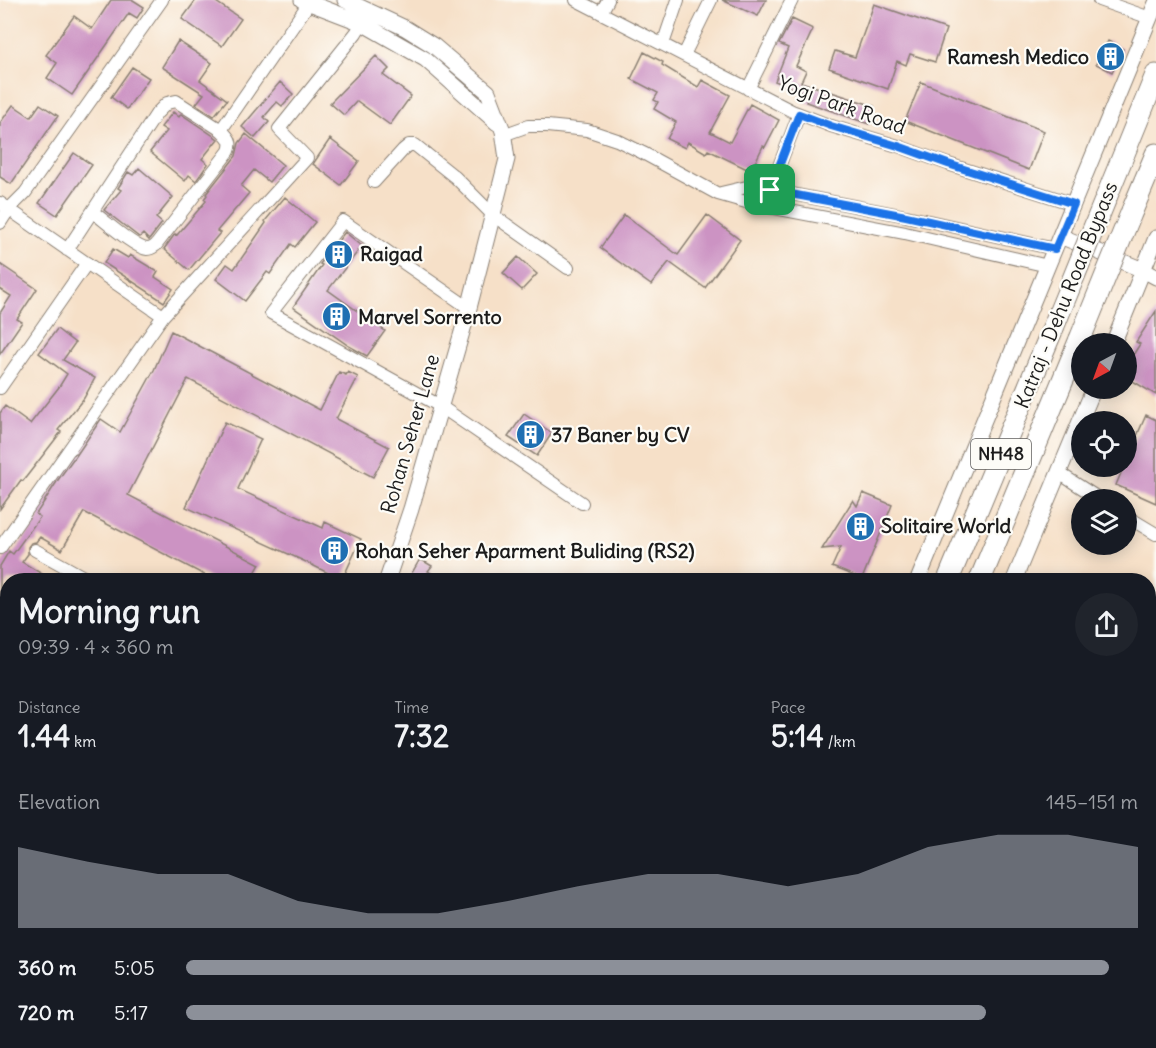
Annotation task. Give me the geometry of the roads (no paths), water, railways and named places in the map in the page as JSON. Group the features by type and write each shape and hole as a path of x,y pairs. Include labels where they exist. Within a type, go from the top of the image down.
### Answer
{"highway":[{"name":"Katraj - Dehu Road Bypass","path":"951,573 1156,75"},
{"name":"Katraj - Dehu Road Bypass","path":"983,573 1156,154"}],"street":[{"path":"0,223 4,206 25,193 162,0"},
{"name":"Rohan Seher Lane","path":"345,0 405,28 434,46 488,93 501,130 507,159 469,308 411,509 389,573"},
{"name":"Yogi Park Road","path":"576,0 799,114 1074,204"},
{"path":"601,13 608,0"},
{"path":"663,44 678,0"},
{"path":"684,55 711,0"},
{"path":"748,89 792,0"},
{"path":"1099,0 1150,18"},
{"path":"221,130 306,1 362,23 425,59 501,130 528,126 587,130 626,144 718,194 753,204 905,233 1048,266"},
{"path":"921,573 1156,3"},
{"path":"0,548 163,316 308,158 279,129 362,23"},
{"path":"68,250 157,113 167,103 176,101 221,130 229,138 231,145 228,151 156,245 151,248 137,246 93,212"},
{"path":"770,190 799,114"},
{"path":"374,182 408,145 415,145 455,177 493,215 568,268"},
{"path":"718,194 751,186 1058,243 1150,273"},
{"path":"4,206 163,316"},
{"path":"469,308 343,221 271,313 440,406 582,503"},
{"path":"1119,333 1150,273 1156,238"},
{"path":"0,388 87,263"},
{"path":"1017,573 1089,399"},
{"path":"1059,473 1084,489"},
{"path":"1137,523 1156,534"},
{"path":"35,550 76,573"}],"place":[{"name":"Ramesh Medico","path":"1110,57"},
{"name":"Raigad","path":"339,254"},
{"name":"Marvel Sorrento","path":"337,317"},
{"name":"37 Baner by CV","path":"530,435"},
{"name":"Solitaire World","path":"860,526"},
{"name":"Rohan Seher Aparment Buliding (RS2)","path":"334,551"}]}
